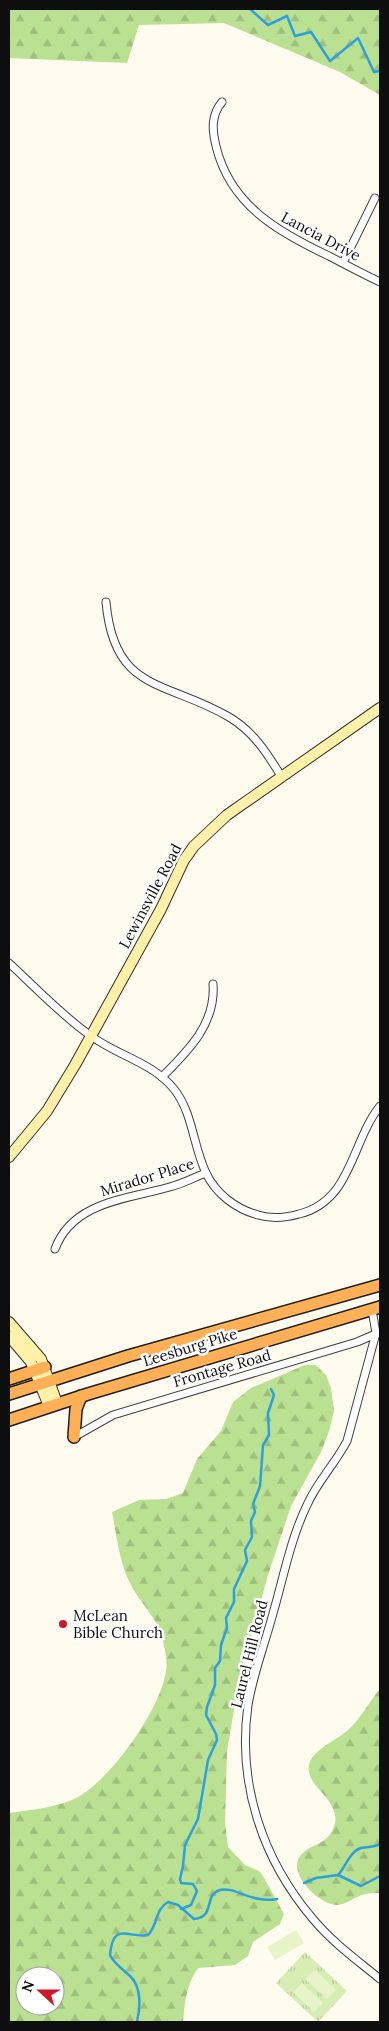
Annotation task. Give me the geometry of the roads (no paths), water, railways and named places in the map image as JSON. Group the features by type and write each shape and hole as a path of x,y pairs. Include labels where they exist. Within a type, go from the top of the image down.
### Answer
{"highway":[{"name":"Leesburg Pike","path":"9,1394 146,1351 380,1285"},
{"name":"Leesburg Pike","path":"9,1420 81,1396 376,1308"},
{"path":"9,1380 40,1369"},
{"path":"74,1437 76,1409 81,1396"}],"main road":[{"name":"Lewinsville Road","path":"9,1157 47,1110 91,1037 161,910 180,867 194,846 227,815 380,708"},
{"path":"9,1322 31,1345 53,1405"},
{"path":"9,1336 40,1369"}],"street":[{"name":"Lancia Drive","path":"222,102 214,117 214,140 224,169 242,198 259,216 279,231 380,282"},
{"path":"343,263 375,198"},
{"path":"106,602 114,643 126,663 135,672 157,686 215,710 242,726 263,747 282,776"},
{"path":"9,963 91,1037 162,1076 174,1089 187,1112 206,1173 212,1184 229,1201 250,1213 275,1218 302,1214 323,1203 338,1188 349,1169 367,1126 380,1106"},
{"path":"162,1076 190,1047 205,1026 212,1004 213,984"},
{"name":"Mirador Place","path":"55,1249 59,1238 70,1224 96,1208 127,1196 173,1186 206,1173"},
{"name":"Laurel Hill Road","path":"376,1308 378,1333 347,1441 314,1491 299,1522 253,1681 246,1739 248,1776 255,1814 280,1873 322,1929 380,1979"},
{"name":"Frontage Road","path":"74,1437 113,1415 356,1342 378,1333"}],"waterway":[{"path":"250,9 268,25 287,16 295,36 311,32 330,61 358,38 374,72 380,71"},
{"path":"181,1909 191,1905 197,1891 193,1884 181,1883 185,1845 198,1819 208,1760 217,1740 216,1734 206,1715 207,1707 215,1685 215,1668 220,1661 221,1645 227,1628 226,1618 234,1602 234,1589 247,1561 245,1550 252,1537 251,1521 255,1512 253,1504 260,1486 263,1445 269,1435 268,1413 274,1395 271,1389"},
{"path":"380,1810 380,1815"},
{"path":"338,1875 357,1850 380,1844"},
{"path":"304,1883 316,1878 338,1875 361,1886 380,1876"},
{"path":"137,2022 139,1993 135,1982 110,1955 112,1944 118,1934 148,1935 154,1927 161,1909 168,1902 178,1905 194,1919 201,1917 205,1914 212,1896 220,1890 232,1890 260,1899 277,1899"}],"place":[{"name":"McLean Bible Church","path":"63,1624"}]}
